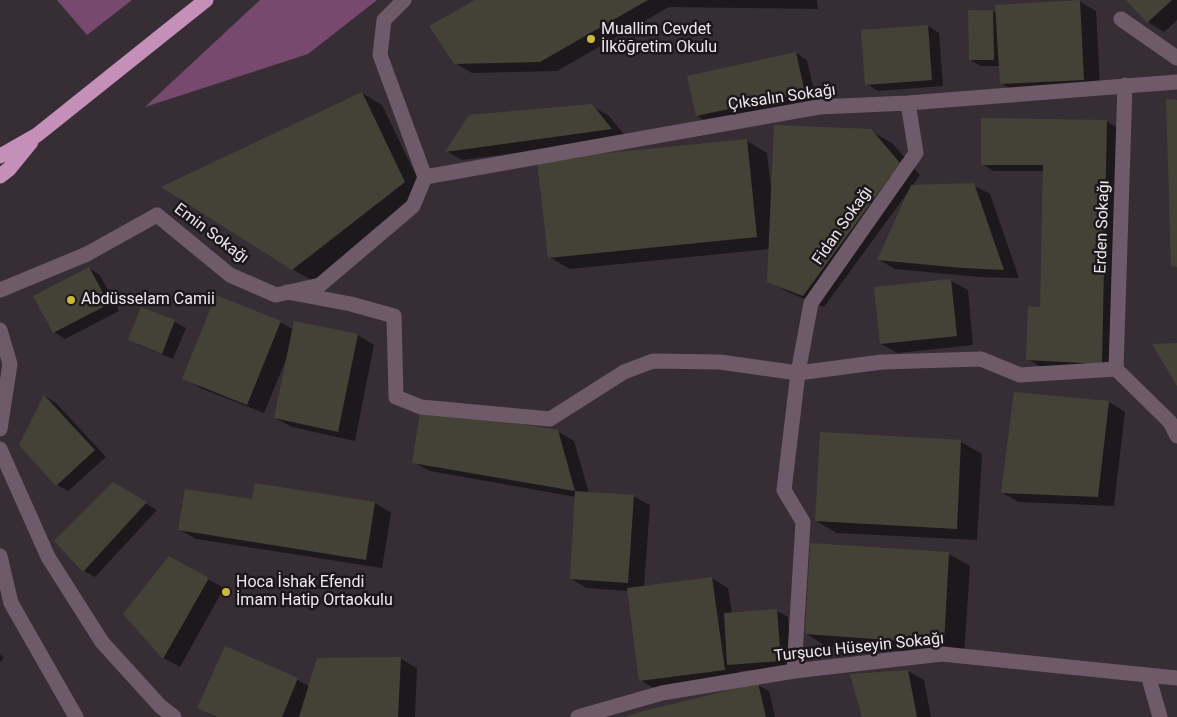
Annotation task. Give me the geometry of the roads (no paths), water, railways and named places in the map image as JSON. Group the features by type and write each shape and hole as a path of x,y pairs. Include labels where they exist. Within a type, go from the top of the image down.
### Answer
{"highway":[{"path":"0,156 37,135 206,0"},
{"path":"0,176 9,170 37,135"}],"street":[{"path":"404,0 384,20 380,55 425,177"},
{"path":"1121,19 1177,58"},
{"name":"Çıksalın Sokağı","path":"425,177 820,107 908,103 1177,82"},
{"name":"Erden Sokağı","path":"1116,370 1125,85"},
{"name":"Fidan Sokağı","path":"794,671 803,522 784,490 798,373 811,303 916,153 908,103"},
{"name":"Emin Sokağı","path":"0,290 87,254 157,215 230,274 276,295 320,285 413,206 425,177"},
{"path":"287,292 352,304 394,316 396,397 421,407 550,419 624,372 653,361 720,362 798,373 882,362 981,359 1020,375 1116,370 1170,422 1177,436"},
{"path":"0,330 10,364 0,429"},
{"path":"0,450 48,556 102,642 160,706 174,717"},
{"path":"0,556 11,603 76,717"},
{"name":"Turşucu Hüseyin Sokağı","path":"578,717 662,693 794,671 942,654 1177,678"},
{"path":"1148,675 1160,717"}],"place":[{"name":"Muallim Cevdet İlköğretim Okulu","path":"591,39"},
{"name":"Abdüsselam Camii","path":"71,300"},
{"name":"Hoca İshak Efendi İmam Hatip Ortaokulu","path":"226,592"}]}
